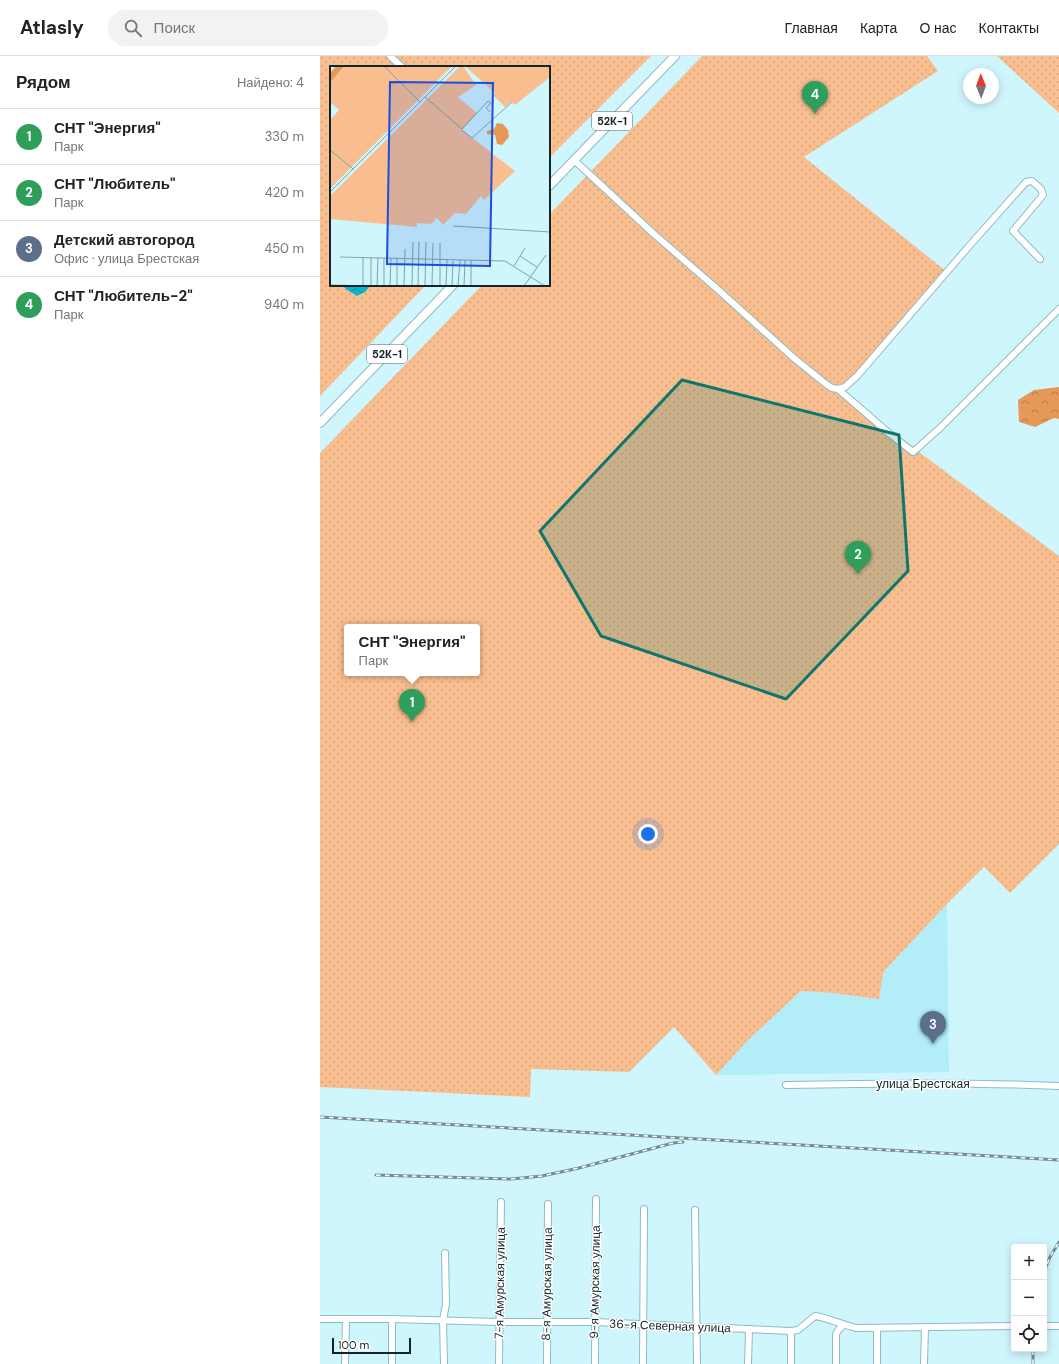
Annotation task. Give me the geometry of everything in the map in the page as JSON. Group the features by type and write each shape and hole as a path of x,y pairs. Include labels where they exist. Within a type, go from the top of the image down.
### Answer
{"main road":[{"name":"52К-1","path":"550,185 675,56"},
{"name":"52К-1","path":"320,423 452,286"}],"street":[{"path":"390,56 401,66"},
{"path":"574,160 655,235 716,287 795,359 832,388 838,389 845,387 858,375 1026,182 1032,181 1041,189 1042,195 1013,231 1040,259"},
{"path":"838,389 913,452 940,428 1059,309"},
{"name":"улица Брестская","path":"786,1085 1020,1084 1059,1086"},
{"name":"9-я Амурская улица","path":"595,1364 596,1199"},
{"name":"7-я Амурская улица","path":"499,1364 501,1202"},
{"name":"8-я Амурская улица","path":"547,1364 548,1204"},
{"path":"643,1364 644,1209"},
{"path":"695,1210 697,1364"},
{"path":"444,1364 443,1320 446,1304 445,1253"},
{"path":"791,1364 791,1331 798,1330 815,1316 824,1317 844,1325 857,1328 1011,1326"},
{"name":"36-я Северная улица","path":"320,1319 595,1322 791,1331"},
{"path":"346,1319 346,1364"},
{"path":"392,1319 392,1364"},
{"path":"836,1364 836,1334 844,1325"},
{"path":"1047,1326 1059,1326"},
{"path":"924,1364 925,1327"},
{"path":"877,1328 877,1364"},
{"path":"748,1364 749,1329"}],"highlighted area":[{"path":"682,380 899,435 908,571 786,699 601,636 540,531"}],"shaded area":[{"path":"320,56 651,56 550,157 550,66 330,66 330,286 425,286 320,396"},
{"path":"702,56 927,56 938,71 804,157 947,272 838,392 1059,556 1059,844 1010,893 984,867 885,970 879,999 801,991 749,1039 716,1075 674,1027 629,1072 531,1069 530,1097 320,1087 320,453 481,286 550,286 550,214"},
{"path":"997,56 1059,56 1059,113"},
{"path":"947,904 949,1072 716,1075 749,1039 801,991 879,999 885,970"}],"green space":[{"path":"1059,387 1059,419 1054,418 1035,427 1019,422 1018,400 1034,390"}],"water":[{"path":"343,286 370,286 365,292 357,296"}],"railway":[{"path":"320,1117 1059,1160"},
{"path":"376,1175 511,1179 542,1176 579,1168 673,1143 683,1142"},
{"path":"1047,1264 1059,1242"},
{"path":"1033,1352 1033,1364"}],"place":[{"name":"СНТ \"Любитель-2\"","path":"815,114"},
{"name":"СНТ \"Любитель\"","path":"858,574"},
{"name":"СНТ \"Энергия\"","path":"412,722"},
{"name":"Детский автогород","path":"933,1044"}]}
